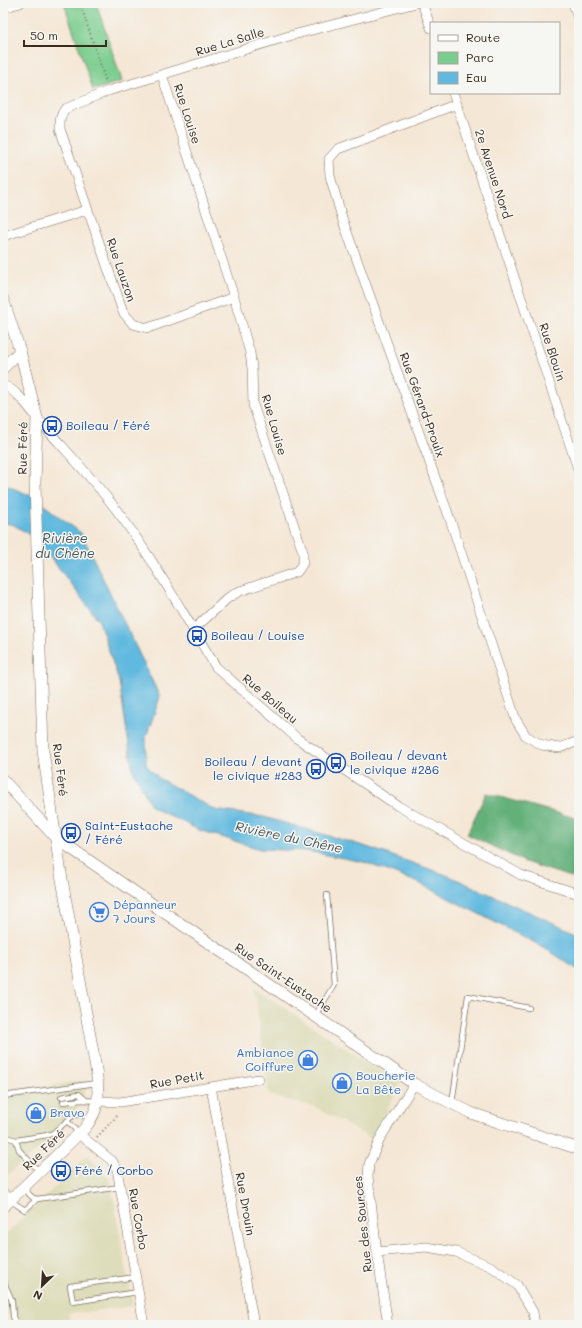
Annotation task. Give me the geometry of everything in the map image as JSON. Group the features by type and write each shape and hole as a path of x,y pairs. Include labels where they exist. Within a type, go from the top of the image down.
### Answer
{"street":[{"path":"3,8 18,3"},
{"name":"Rue La Salle","path":"60,120 65,109 108,91 289,36 416,3"},
{"path":"422,3 430,25"},
{"path":"573,3 579,21"},
{"name":"Rue Louise","path":"162,75 234,297 250,353 253,406 303,552 303,563 297,572 240,591 229,598 193,630"},
{"name":"2e Avenue Nord","path":"453,94 509,262"},
{"name":"Rue Gérard-Proulx","path":"457,104 338,149 329,159 330,176 343,221 450,519 516,720 526,736 542,745 559,748 579,741"},
{"name":"Rue Lauzon","path":"60,120 60,129 123,312 133,324 148,328 234,297"},
{"path":"3,236 87,210"},
{"name":"Rue Blouin","path":"509,262 579,472"},
{"name":"Rue Féré","path":"3,299 20,351 37,418 35,483 43,751 56,838 96,1069 98,1101 91,1119 79,1134 23,1188 5,1200"},
{"path":"3,368 20,351"},
{"name":"Rue Boileau","path":"3,385 20,398 116,509 138,541 216,667 298,739 398,806 521,875 579,894"},
{"name":"Rue Saint-Eustache","path":"3,780 56,838 414,1084 470,1113 579,1149"},
{"name":"Rue Petit","path":"98,1101 120,1102 259,1079"},
{"name":"Rue des Sources","path":"388,1325 368,1177 369,1164 381,1137 414,1084"},
{"name":"Rue Drouin","path":"212,1087 254,1325"},
{"name":"Rue Corbo","path":"79,1134 115,1165 144,1325"},
{"path":"377,1252 426,1247 456,1252 492,1267 517,1285 533,1312 536,1325"}],"lane":[{"path":"315,1016 334,985 327,895"},
{"path":"452,1103 468,996 529,1008"},
{"path":"3,1096 97,1083"},
{"path":"61,1096 79,1094 86,1100"},
{"path":"63,1102 86,1100 98,1101"},
{"path":"3,1136 16,1140 48,1135 53,1133 70,1117 76,1114 91,1119"},
{"path":"66,1121 79,1134"},
{"path":"16,1140 19,1150 40,1172"},
{"path":"23,1188 33,1198 37,1199 120,1187"},
{"path":"5,1200 25,1210 37,1199"},
{"path":"136,1276 70,1286 73,1302 138,1292"},
{"path":"3,1280 12,1301 14,1317 17,1325"}],"path":[{"path":"80,3 108,91"},
{"path":"96,1138 117,1114"}],"shaded area":[{"path":"254,988 400,1084 372,1139 315,1107 269,1095"},
{"path":"87,1080 86,1089 72,1119 40,1148 3,1178 3,1093"},
{"path":"88,1155 110,1180 133,1306 68,1314 70,1325 13,1325 3,1301 3,1237"}],"green space":[{"path":"64,3 96,3 122,81 93,90"},
{"path":"486,793 579,819 579,880 525,862 467,834"}],"water":[{"name":"Rivière du Chêne","path":"3,484 32,496 81,533 160,697 146,737 146,765 160,779 215,810 264,817 367,847 449,876 576,933 579,935 579,970 543,947 419,883 364,862 307,851 260,849 199,830 152,807 133,771 119,681 99,621 36,538 12,524 3,523"}],"place":[{"name":"Boileau / Féré","path":"52,426"},
{"name":"Boileau / Louise","path":"197,636"},
{"name":"Boileau / devant le civique #286","path":"336,763"},
{"name":"Boileau / devant le civique #283","path":"316,769"},
{"name":"Saint-Eustache / Féré","path":"71,833"},
{"name":"Dépanneur 7 Jours","path":"99,912"},
{"name":"Ambiance Coiffure","path":"308,1060"},
{"name":"Boucherie La Bête","path":"342,1083"},
{"name":"Bravo","path":"36,1113"},
{"name":"Féré / Corbo","path":"61,1171"}]}
